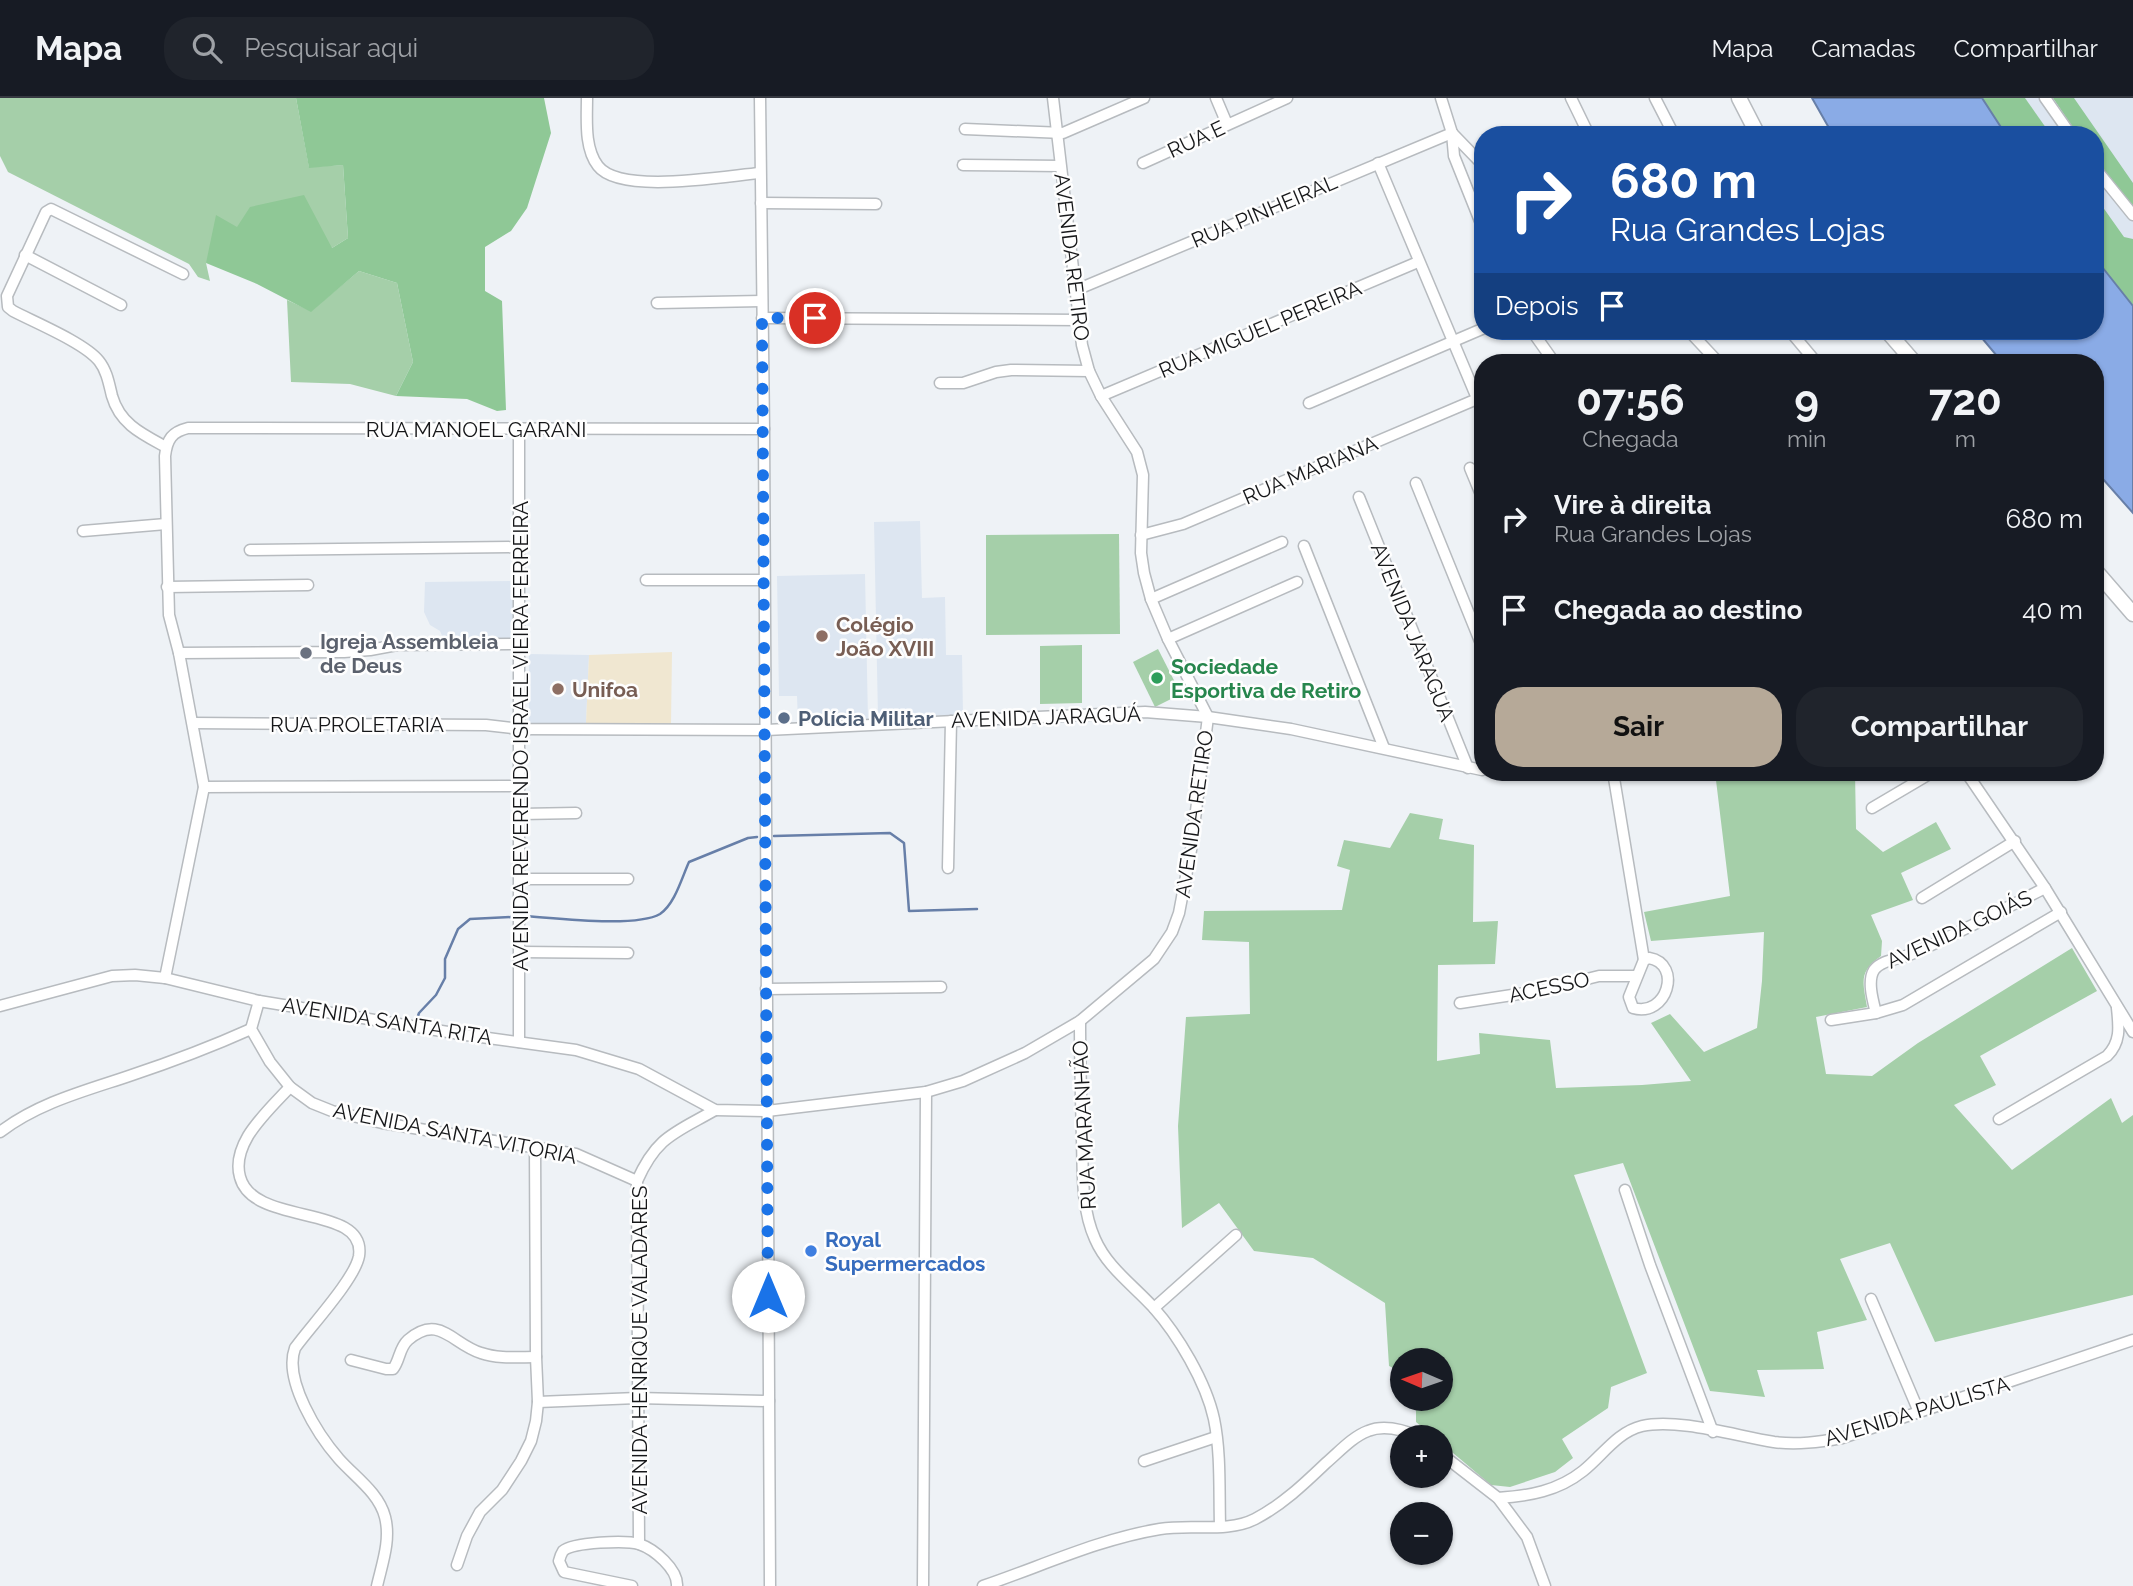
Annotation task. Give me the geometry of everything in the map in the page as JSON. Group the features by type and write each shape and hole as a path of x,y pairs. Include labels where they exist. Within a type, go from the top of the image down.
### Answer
{"main road":[{"path":"1739,98 1753,126"},
{"path":"1895,340 1907,354"},
{"path":"2104,580 2133,614"}],"street":[{"path":"587,98 589,146 597,165 609,176 629,181 653,182 760,173"},
{"path":"760,98 770,1586"},
{"name":"AVENIDA RETIRO","path":"767,1111 926,1092 963,1081 1025,1053 1080,1021 1154,959 1172,933 1179,913 1191,850 1208,718 1168,639 1151,599 1144,573 1141,463 1130,439 1101,396 1089,371 1082,345 1053,98"},
{"path":"965,129 1057,134 1071,131 1144,98"},
{"path":"1216,98 1227,124"},
{"name":"RUA E","path":"1143,163 1287,98"},
{"path":"1441,98 1452,133 1454,156 1474,206"},
{"path":"1572,98 1585,126"},
{"path":"1655,98 1669,126"},
{"path":"2045,98 2065,126"},
{"path":"1452,133 1474,156"},
{"name":"RUA PINHEIRAL","path":"1076,290 1452,133"},
{"path":"1378,163 1474,390"},
{"path":"963,165 1060,166"},
{"path":"2104,179 2133,215"},
{"path":"761,203 876,204"},
{"path":"165,978 204,787 179,653 169,615 166,447 124,421 115,405 107,375 96,357 8,307 6,300 46,212 53,209 183,274"},
{"path":"25,255 121,305"},
{"name":"RUA MIGUEL PEREIRA","path":"1101,396 1418,262"},
{"path":"657,303 762,301"},
{"path":"762,318 1079,320"},
{"path":"1309,403 1474,332"},
{"path":"1699,340 1711,354"},
{"path":"1798,340 1809,354"},
{"path":"940,383 963,383 1011,370 1089,371"},
{"name":"RUA MARIANA","path":"1141,535 1184,524 1474,406"},
{"name":"RUA MANOEL GARANI","path":"166,447 175,431 188,428 764,429"},
{"name":"AVENIDA REVERENDO ISRAEL VIEIRA FERREIRA","path":"519,429 519,1042"},
{"path":"1470,468 1474,478"},
{"path":"1416,483 1474,626"},
{"name":"AVENIDA JARAGUA","path":"1359,496 1468,768"},
{"path":"83,531 166,524"},
{"path":"1151,599 1282,542"},
{"path":"1304,546 1384,748"},
{"path":"250,550 520,547"},
{"path":"646,580 764,580"},
{"path":"1168,639 1297,582"},
{"path":"167,587 308,585"},
{"path":"179,653 344,652 397,645 520,644"},
{"name":"AVENIDA JARAGUÁ","path":"520,729 765,730 1145,712 1290,729 1474,769"},
{"path":"948,868 951,721"},
{"name":"RUA PROLETARIA","path":"192,723 486,724 520,729"},
{"path":"1614,781 1644,960 1629,997 1633,1008 1647,1009 1662,1000 1668,988 1668,976 1659,961 1649,958 1644,960"},
{"path":"1872,808 1918,781"},
{"name":"AVENIDA GOIÁS","path":"1972,781 2061,912 2133,1032"},
{"path":"204,787 520,786"},
{"path":"521,814 576,813"},
{"path":"1922,898 2015,841"},
{"path":"520,879 628,879"},
{"name":"AVENIDA GOIÁS","path":"1876,1013 1871,981 1872,972 1877,967 1968,928 2045,888"},
{"path":"1831,1020 1876,1013 1903,1005 2061,912"},
{"path":"520,952 628,953"},
{"name":"AVENIDA SANTA RITA","path":"0,1006 112,976 165,978 259,1001 576,1050 639,1069 715,1110 767,1111"},
{"name":"ACESSO","path":"1461,1003 1538,991 1598,976 1637,976"},
{"path":"766,989 941,987"},
{"path":"0,1132 51,1102 201,1052 251,1029 259,1001"},
{"path":"1999,1119 2106,1056 2115,1047 2118,1035 2116,1006"},
{"name":"RUA MARANHÃO","path":"1080,1021 1084,1198 1090,1227 1110,1264 1154,1308 1177,1340 1209,1400 1216,1437 1220,1525"},
{"name":"AVENIDA SANTA VITORIA","path":"251,1029 270,1062 290,1087 312,1103 351,1117 576,1154 637,1181"},
{"path":"290,1087 248,1136 240,1154 238,1168 245,1188 257,1200 268,1206 339,1224 355,1238 359,1247 356,1264 295,1348 291,1361 314,1425 338,1458 380,1503 385,1516 387,1543 377,1586"},
{"path":"922,1586 926,1092"},
{"name":"AVENIDA HENRIQUE VALADARES","path":"639,1544 636,1398 637,1181 648,1157 664,1139 715,1110"},
{"path":"457,1565 467,1536 480,1512 502,1490 522,1461 531,1441 538,1402 535,1146"},
{"path":"1625,1190 1650,1265 1713,1432"},
{"path":"1154,1308 1236,1235"},
{"path":"1871,1299 1919,1412"},
{"path":"351,1360 393,1369 406,1342 420,1332 434,1328 480,1353 499,1357 536,1357"},
{"name":"AVENIDA PAULISTA","path":"1498,1498 1532,1495 1557,1487 1583,1472 1624,1434 1639,1427 1661,1424 1777,1442 1808,1444 1842,1438 2133,1340"},
{"path":"538,1402 636,1398 769,1401"},
{"path":"983,1586 1082,1549 1121,1538 1160,1529 1251,1521 1288,1498 1356,1437 1370,1430 1390,1430"},
{"path":"1144,1461 1216,1437"},
{"path":"1453,1463 1498,1498 1527,1537 1545,1586"},
{"path":"632,1586 571,1575 561,1569 561,1553 588,1543 639,1544 663,1560 674,1572 677,1586"}],"shaded area":[{"path":"1982,98 2133,98 2133,306 2104,269 2104,126 2000,126"},
{"path":"920,521 922,598 945,597 946,655 962,655 963,715 878,717 874,522"},
{"name":"Colégio João XVIII","path":"865,574 868,720 798,721 797,696 779,696 777,576"},
{"path":"514,581 516,641 444,640 440,631 430,625 424,612 425,582"},
{"path":"672,652 671,724 586,723 589,655"},
{"name":"Unifoa","path":"529,654 589,655 586,723 529,723"}],"green space":[{"path":"0,98 296,98 309,167 343,165 348,238 332,248 238,227 206,263 210,281 198,277 189,264 8,172 0,156"},
{"path":"296,98 544,98 551,133 527,208 511,231 485,247 485,291 502,301 506,410 497,411 467,399 396,396 413,362 397,283 359,271 311,312 257,284 206,263 216,215 237,227 250,207 304,195 332,248 348,238 343,165 309,168"},
{"path":"1982,98 2025,98 2045,126 2000,126"},
{"path":"2053,98 2074,98 2093,126 2072,126"},
{"path":"2104,141 2133,183 2133,206 2104,171"},
{"path":"2104,209 2124,237 2133,239 2133,306 2104,269"},
{"path":"359,271 397,283 413,362 396,396 350,384 291,382 287,300 311,311"},
{"path":"1119,534 1120,634 986,635 986,535"},
{"path":"1082,645 1082,703 1040,704 1040,646"},
{"name":"Sociedade Esportiva de Retiro","path":"1158,649 1181,694 1155,707 1133,662"},
{"path":"1716,781 1855,781 1856,829 1883,852 1936,822 1951,849 1901,873 1913,900 1871,915 1882,941 1881,956 1865,973 1867,1007 1816,1017 1826,1074 1872,1076 1918,1043 2072,948 2097,991 1980,1056 1996,1085 1954,1105 2012,1170 2111,1098 2122,1123 2133,1115 2133,1295 1935,1342 1890,1243 1840,1259 1867,1320 1817,1332 1824,1369 1757,1370 1765,1397 1710,1391 1623,1163 1574,1175 1647,1373 1611,1387 1608,1408 1562,1439 1573,1458 1555,1472 1510,1487 1491,1485 1453,1453 1453,1425 1420,1425 1416,1422 1416,1411 1453,1411 1453,1348 1390,1348 1390,1366 1385,1303 1313,1258 1254,1251 1219,1203 1182,1228 1178,1126 1186,1017 1250,1014 1249,942 1202,940 1204,911 1342,910 1350,870 1337,866 1344,840 1390,848 1410,813 1443,819 1439,839 1474,845 1473,922 1498,921 1495,964 1438,965 1437,1061 1480,1054 1479,1033 1550,1040 1556,1088 1691,1081 1651,1023 1670,1014 1704,1052 1757,1028 1764,932 1651,941 1644,912 1730,896"}],"water":[{"path":"1812,98 1982,98 2000,126 1828,126"},
{"path":"2104,269 2133,306 2133,513 2104,480 2104,354 1995,354 1984,340 2104,340"}],"waterway":[{"path":"774,836 890,833 904,843 909,911 977,909"},
{"path":"524,916 595,921 649,918 660,914 670,904 689,862 748,838 757,837"},
{"path":"416,1022 419,1013 436,995 445,978 445,959 458,929 470,919 512,917"}],"place":[{"name":"Colégio João XVIII","path":"822,636"},
{"name":"Igreja Assembleia de Deus","path":"306,653"},
{"name":"Sociedade Esportiva de Retiro","path":"1157,678"},
{"name":"Unifoa","path":"558,689"},
{"name":"Polícia Militar","path":"784,718"},
{"name":"Royal Supermercados","path":"811,1251"}],"route":[{"path":"768,1296 762,318 815,318"}]}
